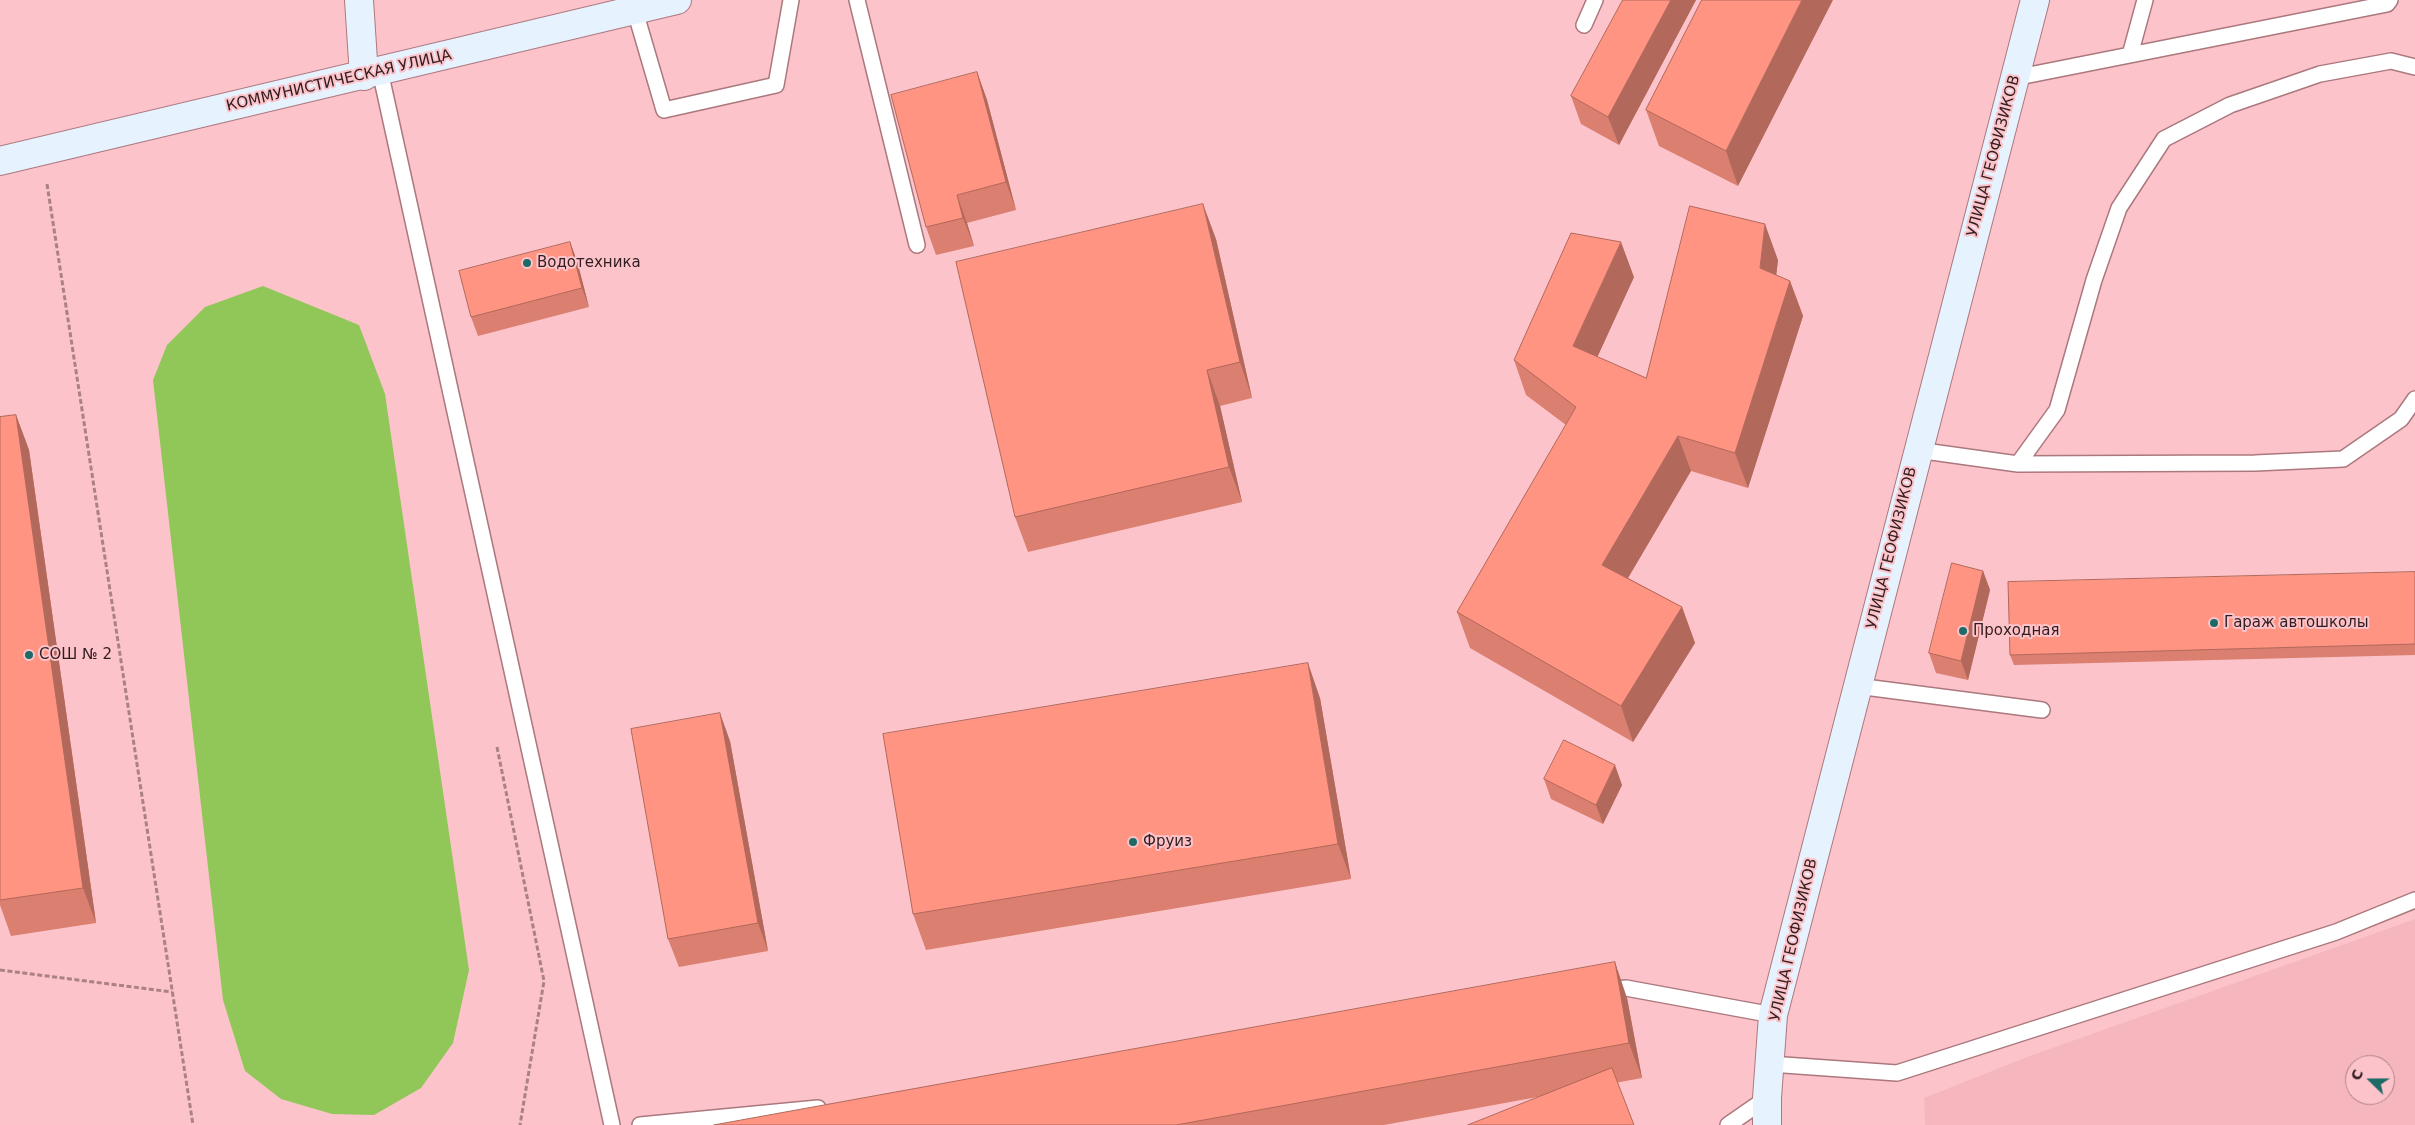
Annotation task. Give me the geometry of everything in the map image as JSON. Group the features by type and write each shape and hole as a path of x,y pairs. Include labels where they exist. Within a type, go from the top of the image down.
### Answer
{"main road":[{"path":"359,0 372,74"},
{"name":"КОММУНИСТИЧЕСКАЯ УЛИЦА","path":"0,161 677,0"},
{"name":"УЛИЦА ГЕОФИЗИКОВ","path":"1760,1125 1766,1098 1773,1015 2034,0"},
{"name":"УЛИЦА ГЕОФИЗИКОВ","path":"1766,1098 1767,1125"}],"lane":[{"path":"635,11 664,110 776,85 791,0"},
{"path":"857,0 916,244"},
{"path":"1584,25 1595,0"},
{"path":"2130,55 2145,0"},
{"path":"2014,78 2388,4 2390,0"},
{"path":"2018,464 2057,410 2094,280 2119,208 2164,139 2230,105 2320,74 2390,61 2415,67"},
{"path":"372,74 612,1125"},
{"path":"1917,450 2018,464 2255,463 2343,459 2402,419 2415,399"},
{"path":"1857,686 2042,710"},
{"path":"1770,1064 1896,1073 2336,932 2415,900"},
{"path":"1586,994 1626,988 1773,1015"},
{"path":"1728,1125 1766,1098"},
{"path":"640,1125 828,1107"}],"path":[{"path":"42,150 193,1125"},
{"path":"495,738 544,981 520,1125"},
{"path":"0,970 172,992"}],"shaded area":[{"path":"2415,919 2415,1125 1925,1125 1924,1098 2027,1057"}],"green space":[{"path":"263,286 359,325 385,394 469,970 453,1043 421,1088 374,1115 332,1114 281,1099 245,1071 223,1000 153,380 167,345 205,307"}],"building":[{"path":"1623,0 1671,0 1608,117 1571,96"},
{"path":"1702,0 1802,0 1726,151 1646,110"},
{"path":"977,72 1006,182 957,195 963,218 926,227 891,95"},
{"path":"1203,204 1240,362 1207,370 1229,467 1015,517 956,262"},
{"path":"1690,206 1765,224 1760,268 1790,281 1735,453 1678,436 1602,565 1682,607 1621,706 1457,612 1576,407 1514,360 1571,233 1621,242 1573,346 1646,378"},
{"path":"570,242 582,288 471,317 459,271"},
{"name":"СОШ № 2","path":"16,415 83,888 0,900 0,417"},
{"path":"1952,563 1983,571 1961,661 1929,653"},
{"name":"Гараж автошколы","path":"2415,572 2415,644 2010,655 2008,582"},
{"path":"1308,663 1338,844 913,914 883,734"},
{"path":"720,713 758,923 668,939 631,729"},
{"path":"1564,740 1615,765 1596,805 1544,779"},
{"path":"1615,962 1629,1043 1176,1125 714,1125"},
{"path":"1612,1068 1634,1125 1468,1125"}],"place":[{"name":"Водотехника","path":"527,263"},
{"name":"Гараж автошколы","path":"2214,623"},
{"name":"Проходная","path":"1963,631"},
{"name":"СОШ № 2","path":"29,655"},
{"name":"Фруиз","path":"1133,842"}]}
